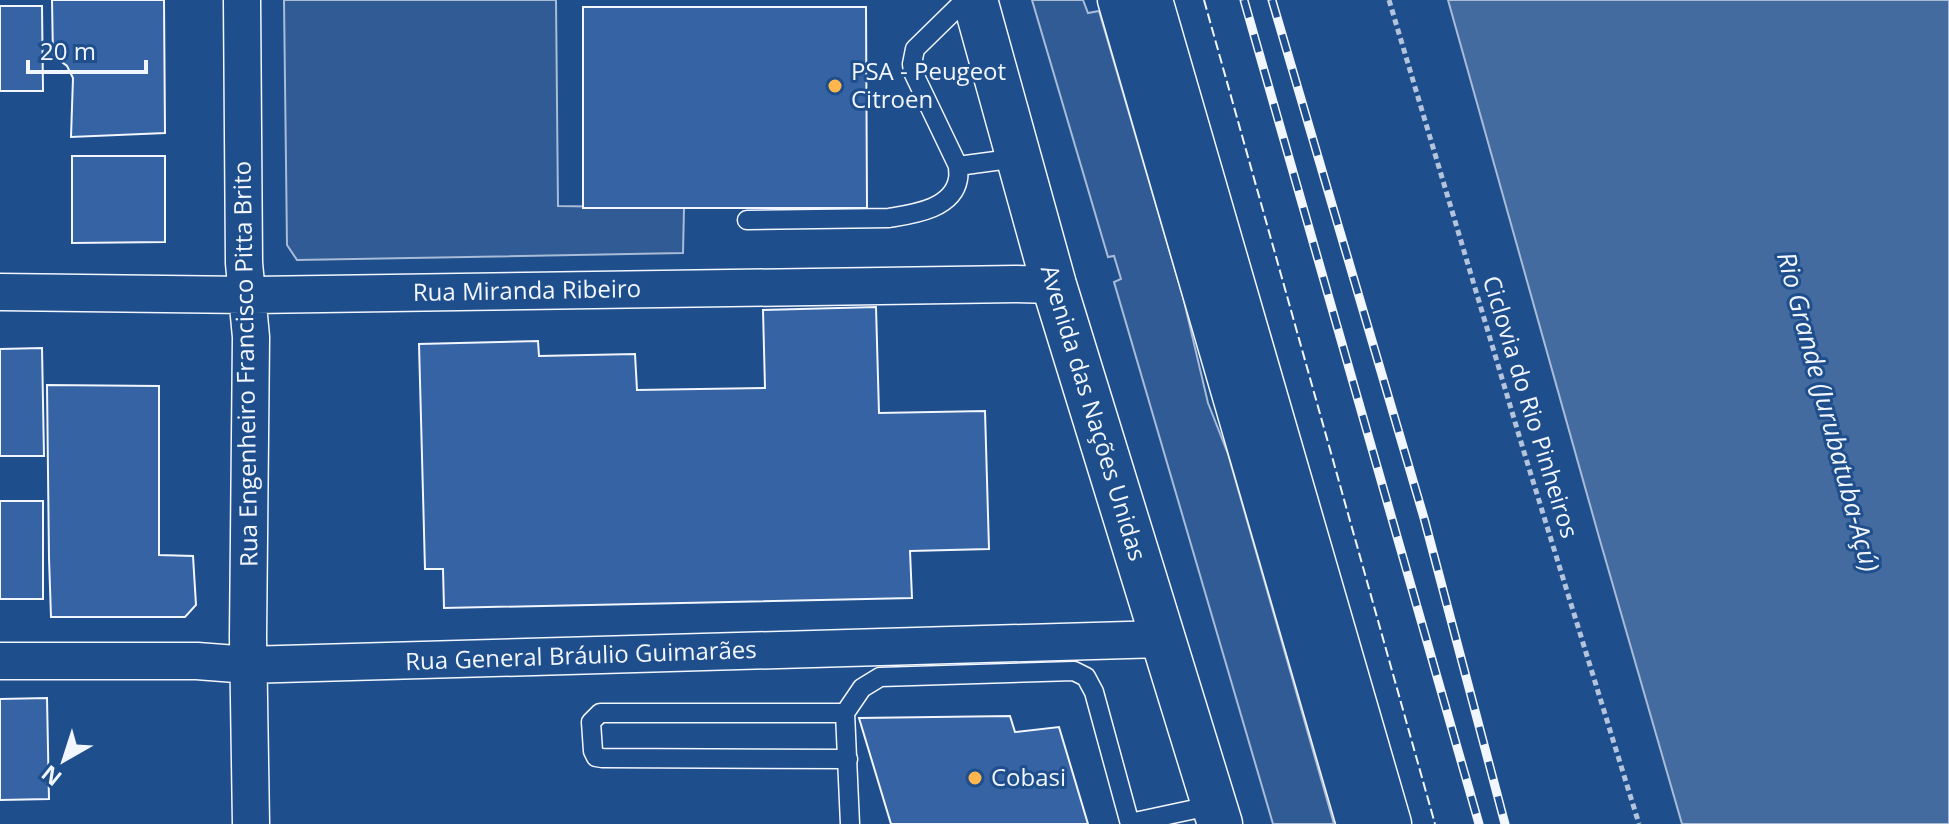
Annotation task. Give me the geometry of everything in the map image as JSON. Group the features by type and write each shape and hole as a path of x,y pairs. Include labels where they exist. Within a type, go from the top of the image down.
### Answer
{"highway":[{"name":"Avenida das Nações Unidas","path":"975,0 1054,285 1217,814"},
{"path":"1150,0 1389,824"}],"street":[{"name":"Rua Engenheiro Francisco Pitta Brito","path":"242,0 244,263 251,337 251,824"},
{"path":"1116,0 1355,824"},
{"name":"Rua Miranda Ribeiro","path":"0,292 247,295 1054,285"},
{"name":"Rua General Bráulio Guimarães","path":"0,661 197,661 249,665 1162,639"}],"lane":[{"path":"747,220 889,218 912,214 942,203 958,179 958,166 912,64 915,49 965,0"},
{"path":"958,166 1019,158"},
{"path":"850,824 845,713 862,688 880,677 1074,671 1086,677 1094,692 1130,824 1217,814"},
{"path":"845,713 600,713 591,722 593,751 596,757 602,758 848,759"}],"path":[{"name":"Ciclovia do Rio Pinheiros","path":"1389,0 1519,437 1639,824"}],"shaded area":[{"path":"284,0 556,0 558,206 684,208 683,253 297,260 287,245"},
{"path":"1032,0 1083,0 1088,13 1099,11 1183,297 1208,403 1228,454 1334,824 1273,824 1114,282 1121,279 1114,256 1108,257"}],"water":[{"name":"Rio Grande (Jurubatuba-Açú)","path":"1448,0 1949,0 1949,824 1682,824"}],"building":[{"path":"52,0 164,0 165,133 71,137 73,78 67,66 53,58"},
{"path":"0,6 42,6 43,91 0,91"},
{"path":"583,7 866,7 867,208 583,208"},
{"path":"72,156 165,156 165,242 72,243"},
{"path":"876,307 879,413 985,411 989,549 910,551 912,598 444,608 443,569 425,569 419,344 538,341 539,356 635,354 637,390 765,388 763,310"},
{"path":"42,348 44,456 0,456 0,349"},
{"path":"47,385 159,386 159,555 193,556 196,605 185,617 51,617"},
{"path":"0,501 43,501 43,599 0,599"},
{"path":"47,698 49,799 0,800 0,699"},
{"name":"Cobasi","path":"1010,716 1015,732 1059,727 1088,824 891,824 859,718"}],"railway":[{"path":"1244,0 1479,824"},
{"path":"1272,0 1424,518 1505,824"}],"fence":[{"path":"1204,0 1435,824"}],"place":[{"name":"PSA - Peugeot Citroen","path":"835,86"},
{"name":"Cobasi","path":"975,778"}]}
